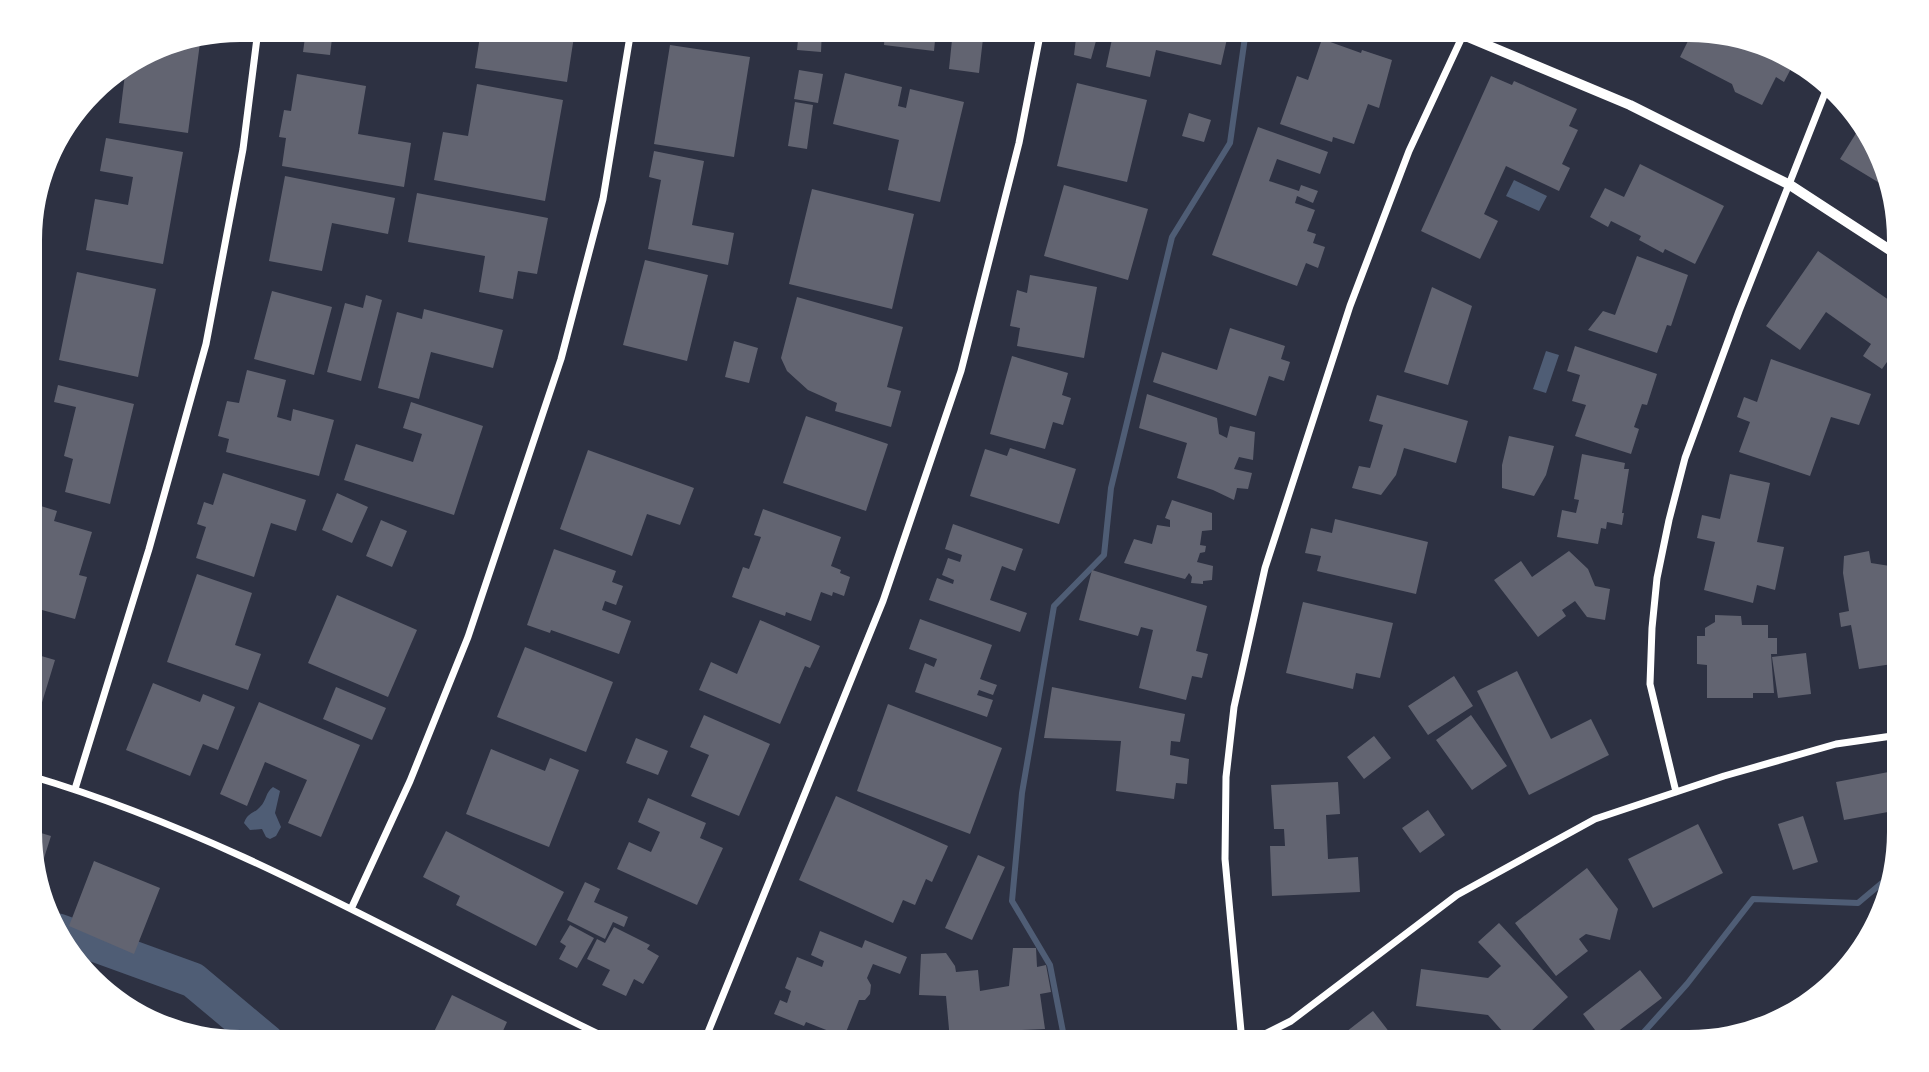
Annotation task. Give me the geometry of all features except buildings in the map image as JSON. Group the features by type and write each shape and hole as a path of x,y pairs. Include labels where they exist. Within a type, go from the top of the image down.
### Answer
{"street":[{"path":"75,789 149,550 206,344 243,149 256,42"},
{"path":"351,909 410,781 468,638 561,359 603,199 629,42"},
{"path":"709,1030 883,601 961,371 1019,143 1039,42"},
{"path":"1241,1030 1224,859 1226,777 1234,707 1265,568 1350,306 1409,151 1459,42"},
{"path":"1487,42 1630,105 1790,185 1887,248"},
{"path":"1676,792 1650,684 1657,578 1685,458 1739,311 1824,95"},
{"path":"1273,1030 1291,1021 1432,913 1484,879 1595,819 1836,744 1887,737"},
{"path":"42,779 204,837 591,1030"}],"water":[{"path":"1514,180 1547,196 1539,211 1506,196"},
{"path":"1546,351 1559,355 1546,393 1533,389"},
{"path":"273,787 280,791 275,813 281,827 276,836 270,839 262,829 250,830 244,823 247,817 258,809"}],"waterway":[{"path":"1063,1030 1050,965 1012,901 1022,793 1054,606 1104,555 1111,488 1172,237 1230,143 1244,42"},
{"path":"1646,1030 1687,984 1753,899 1858,903 1880,885"},
{"path":"71,936 193,980 253,1030"}]}
